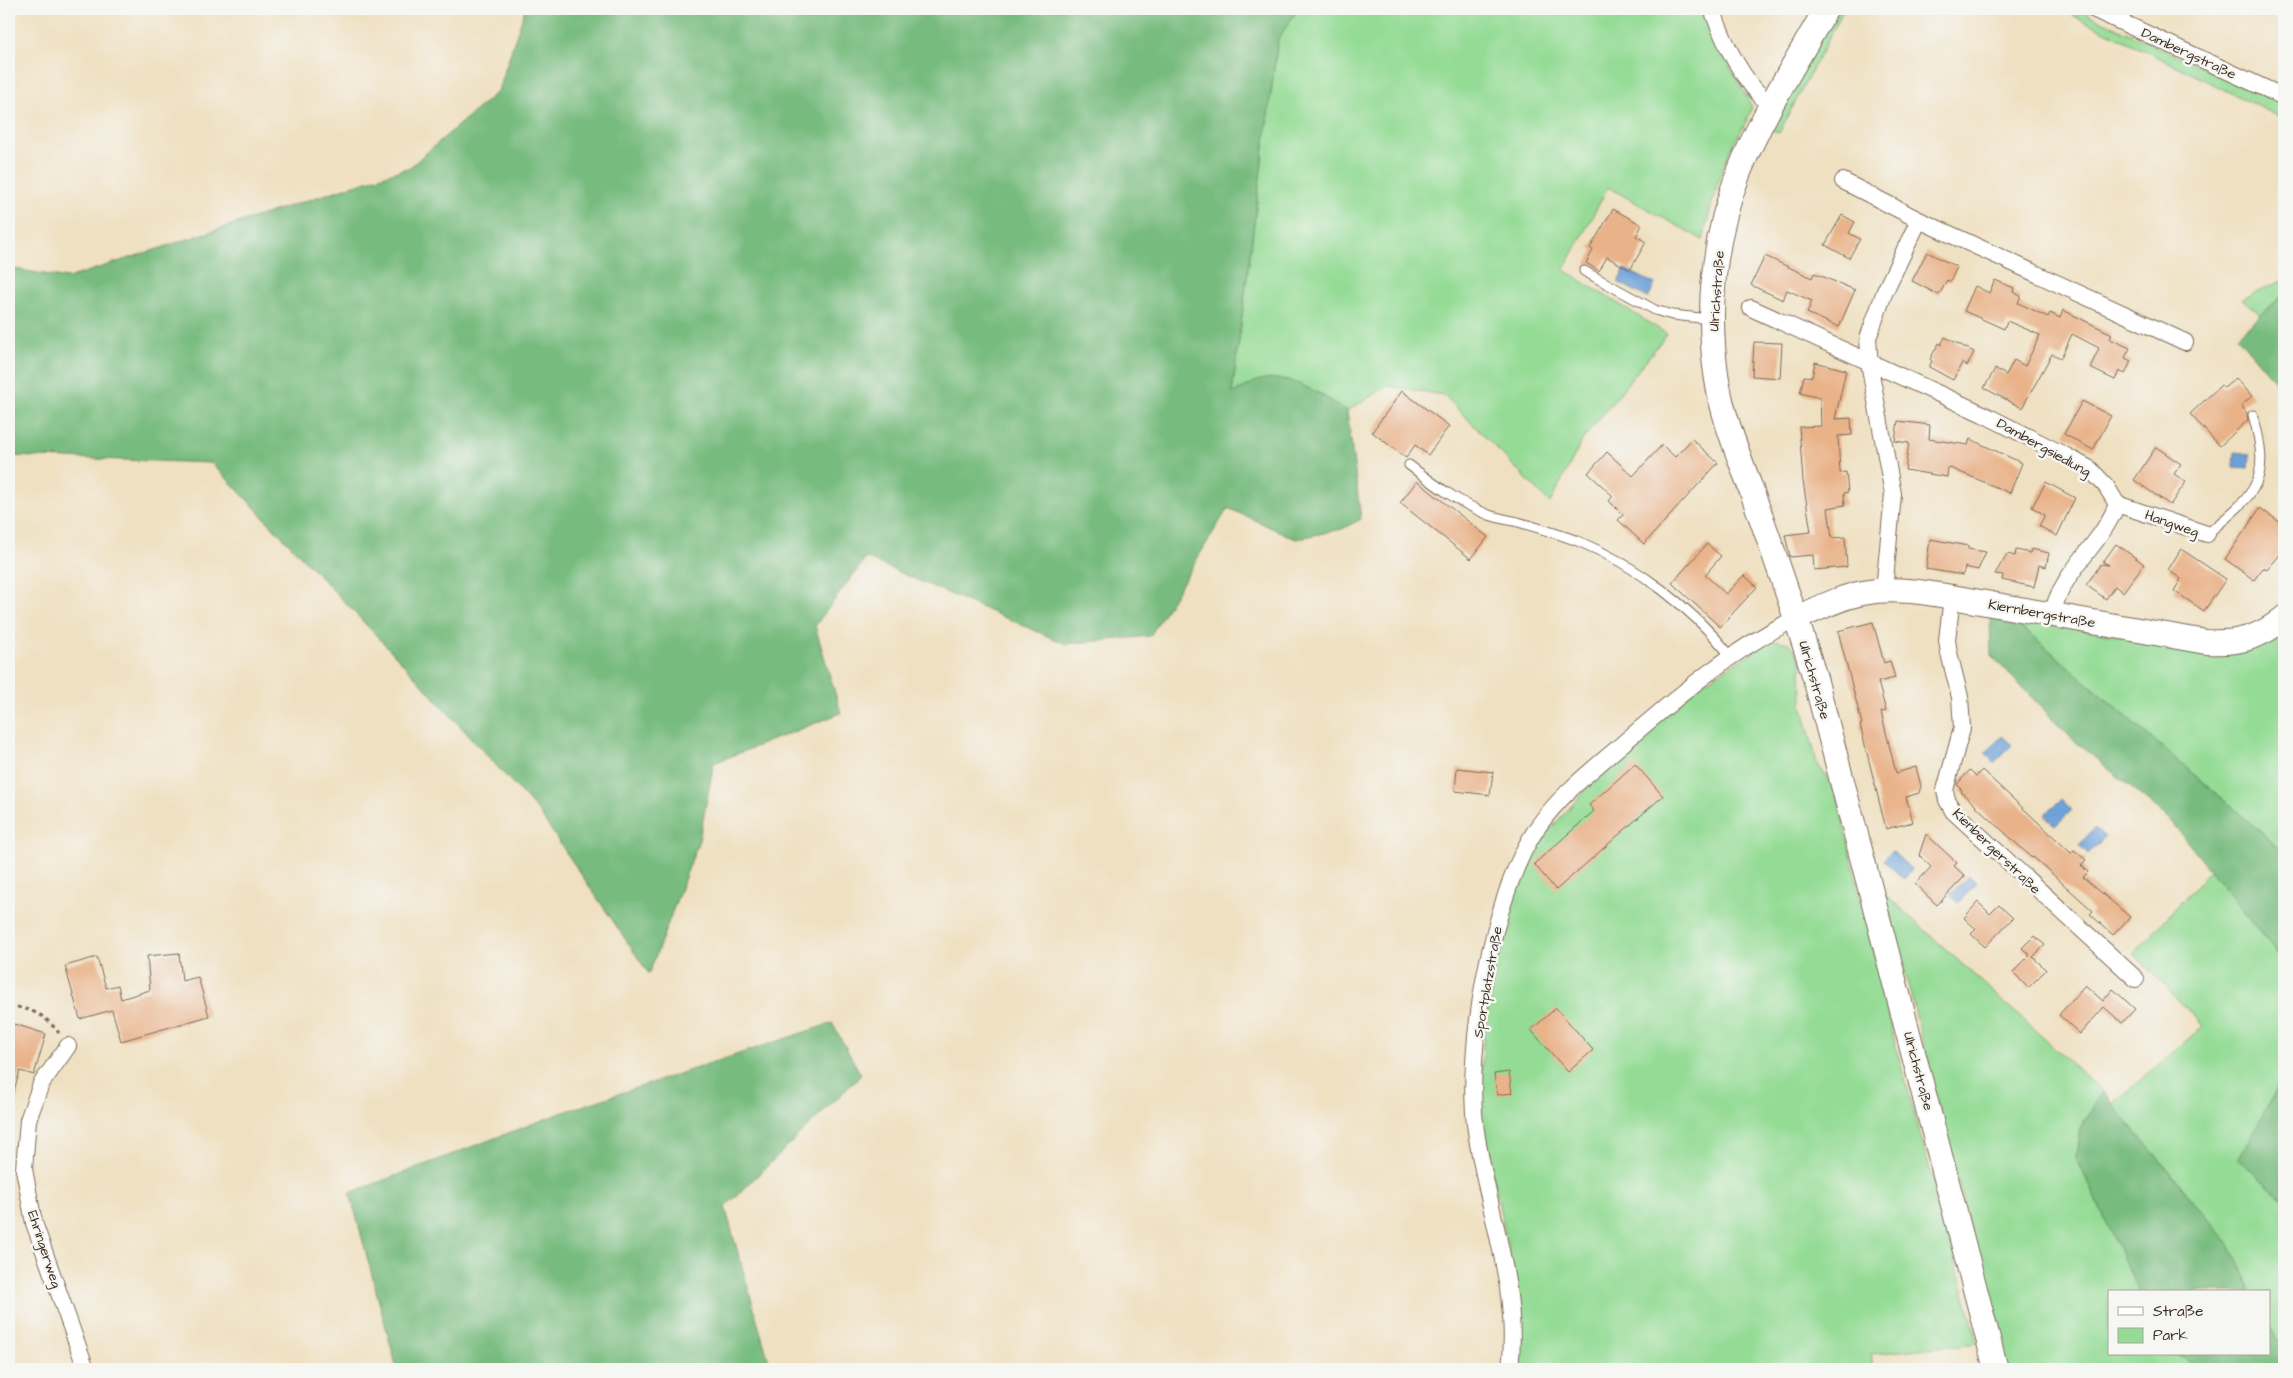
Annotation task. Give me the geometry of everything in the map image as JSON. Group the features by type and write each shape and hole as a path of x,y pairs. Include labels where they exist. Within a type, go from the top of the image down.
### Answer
{"street":[{"path":"1712,9 1738,66 1750,86 1771,106"},
{"name":"Ulrichstraße","path":"1826,9 1771,106 1742,164 1728,203 1717,257 1711,319 1717,382 1728,422 1796,618 1855,829 1996,1369"},
{"name":"Dambergstraße","path":"2093,9 2284,97"},
{"path":"1843,181 1919,220 2185,342"},
{"path":"1884,591 1893,494 1870,361 1868,338 1871,326 1919,220"},
{"name":"Dambergsiedlung","path":"1750,308 1983,414 2090,469 2106,486 2116,504"},
{"path":"2052,614 2059,591 2111,519 2116,504"},
{"name":"Hangweg","path":"2116,504 2206,534"},
{"name":"Kiernbergstraße","path":"1796,618 1840,599 1862,593 1884,591 1911,591 1952,596 2206,642 2226,643 2260,635 2284,618"},
{"name":"Kienbergerstraße","path":"1952,596 1948,640 1949,653 1960,697 1962,728 1945,790 1947,800 1954,811 2006,861 2136,979"},
{"name":"Sportplatzstraße","path":"1510,1369 1512,1338 1510,1302 1503,1258 1476,1130 1473,1096 1480,1013 1492,941 1523,852 1552,808 1683,691 1730,655 1796,618"},
{"name":"Ehringerweg","path":"68,1046 41,1084 28,1120 24,1169 34,1223 86,1369"}],"lane":[{"path":"1584,271 1655,310 1688,318 1711,319"},
{"name":"Hangweg","path":"2206,534 2248,496 2259,479 2262,463 2260,438 2253,415"},
{"path":"1409,465 1469,506 1492,516 1549,530 1606,554 1652,583 1719,641 1730,655"}],"path":[{"path":"9,1005 45,1016 68,1046"}],"green space":[{"path":"525,9 766,9 795,16 831,9 1298,9 1278,39 1232,393 1260,380 1283,379 1317,392 1347,411 1361,519 1342,529 1296,539 1228,508 1150,636 1066,644 866,558 815,626 841,713 714,763 699,840 649,974 538,811 394,654 212,463 9,456 9,268 68,278 410,167 498,91"},
{"path":"1298,9 1704,9 1722,52 1752,107 1725,164 1714,196 1703,240 1608,187 1564,270 1667,334 1583,439 1550,503 1444,395 1388,386 1347,411 1317,392 1285,379 1232,394 1278,38"},
{"path":"1836,9 1844,9 1779,133 1770,129"},
{"path":"2060,9 2076,9 2284,105 2284,119"},
{"path":"2284,280 2284,294 2261,315 2242,299"},
{"path":"2284,294 2284,392 2237,336"},
{"path":"1990,615 2147,640 2284,628 2284,852 2028,632 2014,624"},
{"path":"1990,615 2014,624 2028,632 2284,852 2284,962 2169,819 2069,736 1991,655"},
{"path":"1772,640 1789,643 1796,651 1801,662 1802,705 1817,763 1836,792 1897,1051 1978,1343 1871,1354 1873,1369 1517,1369 1512,1268 1481,1116 1480,1092 1484,1032 1498,941 1507,912 1536,845 1592,783 1699,685"},
{"path":"2210,870 2284,962 2284,1077 2239,1159 2284,1200 2284,1350 2270,1327 2270,1290 2252,1290 2230,1245 2113,1104 2203,1026 2134,954"},
{"path":"1885,894 2103,1092 2080,1128 2076,1157 2138,1290 2108,1290 2108,1356 2181,1356 2203,1369 2006,1369"},
{"path":"832,1023 861,1075 725,1207 771,1369 397,1369 350,1193 561,1113"},
{"path":"2284,1077 2284,1200 2238,1159"},
{"path":"2103,1092 2230,1245 2252,1290 2138,1290 2076,1157 2080,1128"},
{"path":"2270,1327 2284,1350 2284,1369 2203,1369 2181,1356 2270,1356"}],"water":[{"path":"1625,269 1655,284 1648,298 1618,282"},
{"path":"2235,452 2250,454 2249,468 2234,467"},
{"path":"2002,736 2012,745 1994,763 1985,754"},
{"path":"2061,799 2072,810 2055,826 2045,815"},
{"path":"2095,828 2105,837 2088,854 2079,845"},
{"path":"1892,851 1912,870 1904,879 1883,860"},
{"path":"1969,875 1977,883 1958,903 1950,895"}],"building":[{"path":"1613,209 1642,225 1636,236 1646,242 1630,270 1607,257 1599,271 1586,263 1593,250 1590,248"},
{"path":"1842,215 1855,222 1849,233 1860,239 1849,258 1825,245"},
{"path":"1927,252 1957,267 1950,282 1947,280 1939,295 1912,281"},
{"path":"1765,256 1812,278 1814,273 1855,290 1839,327 1807,313 1812,301 1787,290 1783,300 1751,285"},
{"path":"1995,280 2014,288 2013,292 2021,296 2018,303 2048,317 2050,313 2060,318 2063,310 2112,334 2110,339 2130,348 2125,358 2131,361 2125,374 2119,371 2115,380 2090,368 2099,348 2072,334 2061,358 2052,354 2022,408 1984,388 1995,369 2006,375 2014,360 2025,366 2040,335 2007,321 2004,329 1964,311 1975,286 1989,293"},
{"path":"1945,337 1974,352 1967,366 1962,363 1953,380 1929,367 1932,361 1930,359 1939,343 1941,345"},
{"path":"1754,342 1782,343 1780,378 1752,376"},
{"path":"1815,362 1846,370 1835,419 1851,418 1852,435 1838,436 1840,473 1846,472 1848,492 1844,493 1845,505 1828,508 1832,538 1845,537 1847,567 1814,570 1813,555 1790,557 1785,535 1811,532 1803,481 1799,427 1821,426 1820,398 1800,393 1804,376 1812,377"},
{"path":"2236,378 2252,396 2241,406 2247,413 2248,420 2220,446 2190,414 2221,385 2224,388"},
{"path":"1402,391 1449,426 1428,455 1415,445 1406,458 1372,432"},
{"path":"2082,401 2111,416 2093,450 2064,434"},
{"path":"1898,421 1930,425 1929,439 1968,445 1970,439 2022,463 2010,493 1948,467 1947,477 1905,470 1909,443 1895,441"},
{"path":"1692,439 1718,463 1644,544 1618,520 1623,515 1609,501 1613,496 1588,473 1607,452 1633,476 1662,445 1675,457"},
{"path":"2156,447 2181,464 2174,474 2186,482 2170,505 2134,480"},
{"path":"1417,481 1488,537 1471,559 1400,503"},
{"path":"2046,482 2075,498 2057,536 2039,526 2045,515 2032,507"},
{"path":"2260,508 2284,525 2284,550 2267,570 2263,568 2254,580 2225,559"},
{"path":"1930,539 1968,546 1968,549 1986,552 1978,570 1965,567 1963,575 1926,569"},
{"path":"1707,544 1721,556 1705,575 1726,594 1744,575 1757,587 1720,627 1672,583"},
{"path":"2116,544 2144,564 2123,592 2115,586 2106,599 2086,585 2101,564 2109,565 2103,562"},
{"path":"2031,549 2049,553 2046,567 2039,565 2034,587 2002,580 2003,575 1995,574 2007,554 2015,556 2016,550 2030,553"},
{"path":"2181,549 2226,579 2204,611 2174,591 2181,579 2168,570"},
{"path":"1873,622 1884,663 1890,661 1895,678 1878,682 1886,711 1881,712 1896,773 1916,767 1921,786 1919,793 1906,797 1913,822 1886,829 1838,631"},
{"path":"1635,764 1663,796 1556,890 1534,864 1594,811 1589,805"},
{"path":"1457,768 1493,772 1490,795 1455,791"},
{"path":"1970,770 1976,776 1982,770 2071,853 2074,850 2086,860 2081,865 2088,872 2083,877 2130,917 2113,935 2090,914 2093,911 1961,792 1957,784"},
{"path":"1926,834 1957,863 1954,866 1965,876 1937,905 1915,884 1931,867 1919,855"},
{"path":"1978,902 1990,914 1999,905 2013,918 1985,947 1971,934 1976,929 1964,918"},
{"path":"2034,936 2045,945 2033,957 2046,970 2028,988 2013,972 2030,955 2022,948"},
{"path":"179,953 182,981 198,977 209,1016 121,1041 112,1010 80,1019 65,966 97,957 106,988 118,985 121,999 150,990 147,956"},
{"path":"2085,985 2103,1001 2113,989 2135,1009 2122,1023 2104,1007 2080,1034 2059,1015"},
{"path":"1556,1008 1593,1050 1568,1072 1531,1030"},
{"path":"14,1024 46,1034 34,1075 20,1071 12,1097 9,1097 9,1032 11,1032"},
{"path":"1509,1072 1512,1093 1497,1095 1494,1074"}]}
